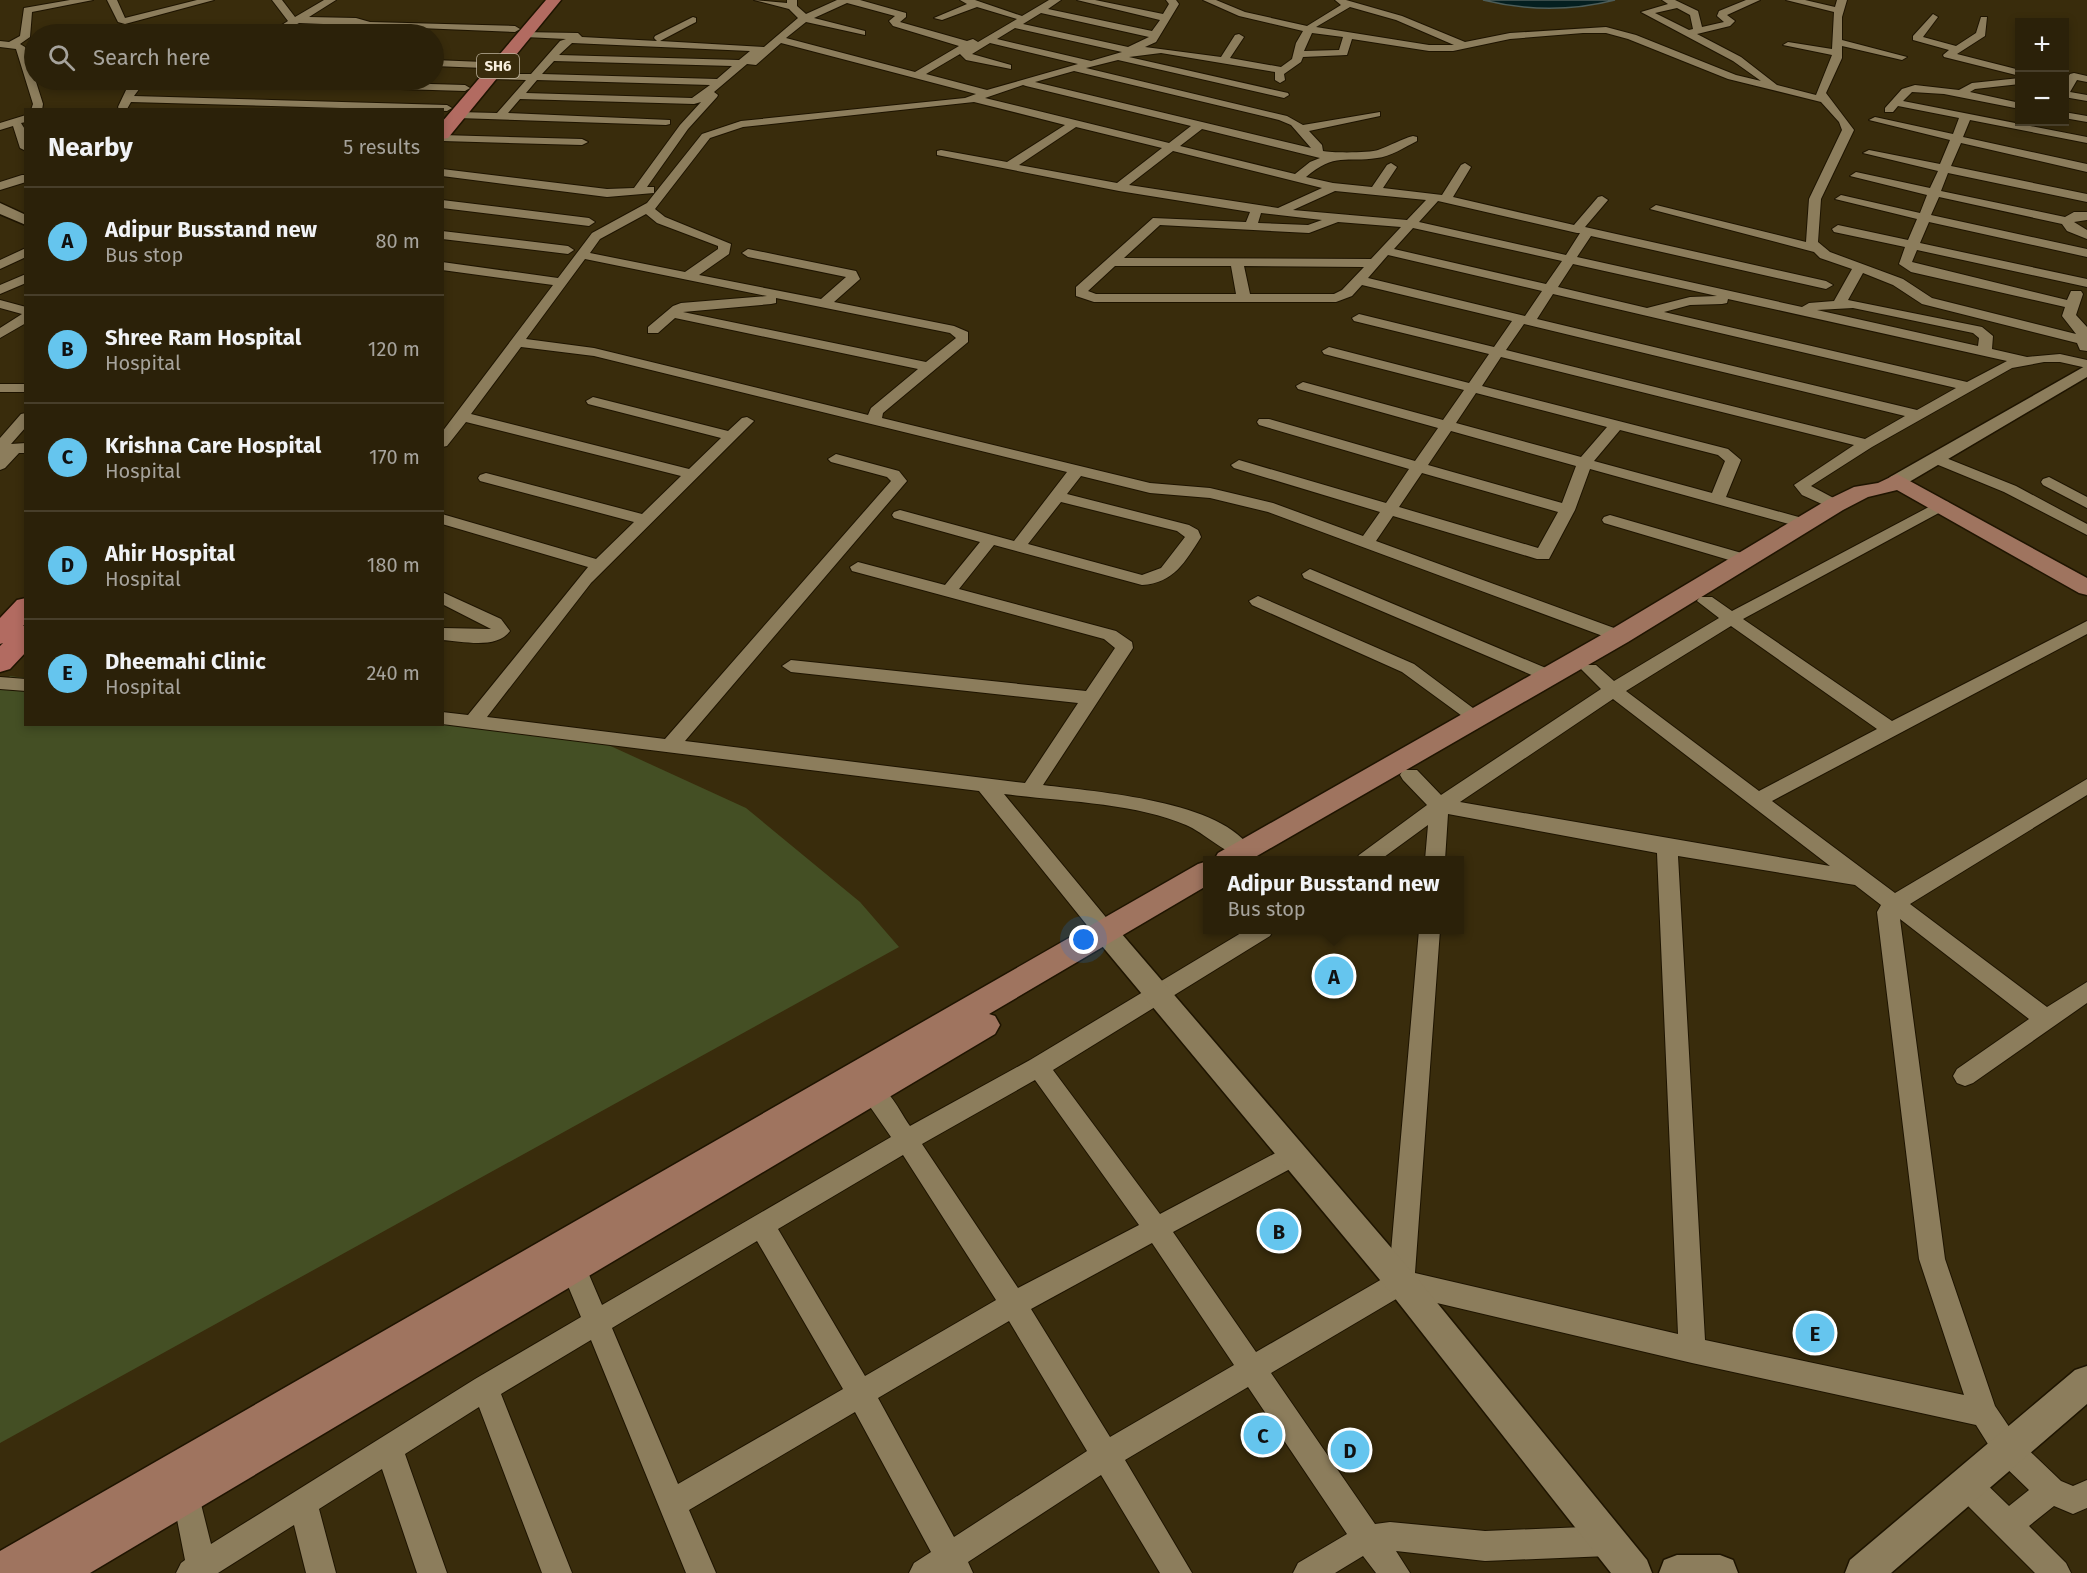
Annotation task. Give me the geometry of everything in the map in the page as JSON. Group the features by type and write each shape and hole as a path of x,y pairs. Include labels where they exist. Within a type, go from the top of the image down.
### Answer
{"main road":[{"name":"SH6","path":"520,32 541,0"},
{"name":"SH6","path":"449,112 520,32 554,0"},
{"name":"SH6","path":"444,129 449,112 465,88 487,70"},
{"path":"1249,856 1410,775 1853,515 1878,499 1890,485"},
{"path":"1248,856 1476,717 1619,636 1862,492 1890,485 1942,505 2087,588"},
{"path":"0,635 24,608"},
{"path":"0,663 24,636"},
{"path":"1,1573 568,1257 872,1091 1112,940 1203,876"},
{"path":"51,1573 186,1494 568,1257 1112,940 1203,896"}],"street":[{"path":"26,24 27,10 88,0"},
{"path":"111,0 121,20 125,21 209,0"},
{"path":"277,0 296,21 356,21 366,24"},
{"path":"291,24 331,0"},
{"path":"759,0 792,4 804,18 861,33"},
{"path":"637,192 697,112 804,18 847,0 903,15 894,21 896,24 968,45"},
{"path":"1007,67 966,56 967,52 988,40 1038,3 1039,5 1056,0"},
{"path":"1082,0 1166,18"},
{"path":"1073,64 1091,64 1149,43 1174,4 1171,0"},
{"path":"1208,0 1250,17 1308,30 1348,34 1429,48 1466,46 1510,36 1606,30 1632,37 1732,77 1824,100"},
{"path":"1335,0 1393,17 1466,46"},
{"path":"1667,0 1700,13 1693,32"},
{"path":"1693,32 1727,24 1730,21 1722,16 1722,13 1755,0"},
{"path":"1791,0 1840,5 1838,47 1821,93 1824,100 1846,123 1848,130 1815,200 1812,243 1813,263 1826,285"},
{"path":"939,18 970,2 1015,20 1122,53 1284,95"},
{"path":"1290,121 1279,76 1282,70 1293,64 1308,30 1321,18 1349,4"},
{"path":"1039,5 1155,35"},
{"path":"1678,5 1646,12 1693,32 1704,44 1737,59 1780,90"},
{"path":"316,10 363,12"},
{"path":"1348,34 1378,26 1393,17"},
{"path":"1933,17 1917,38 1956,49"},
{"path":"1984,19 1981,34 1948,55 2015,72"},
{"path":"659,38 693,20"},
{"path":"917,75 1015,20"},
{"path":"444,28 776,42 988,94"},
{"path":"1298,54 1343,53 1348,34"},
{"path":"1224,60 1239,37"},
{"path":"17,47 24,39"},
{"path":"500,116 517,96 534,77 550,58 564,43 577,39 759,48 701,98 694,101 517,96"},
{"path":"988,40 1073,64 1187,108 1201,124 1332,157"},
{"path":"1371,54 1382,40"},
{"path":"0,44 24,49"},
{"path":"1788,45 1838,47 1902,57"},
{"path":"17,47 24,66"},
{"path":"444,440 596,236 647,209 706,136 728,126 974,99 1073,64 1122,53 1153,50 1282,70"},
{"path":"550,58 741,63"},
{"path":"444,64 534,77 717,82"},
{"path":"1187,108 1246,64"},
{"path":"2069,76 2087,74"},
{"path":"2069,76 2087,79"},
{"path":"609,99 622,79"},
{"path":"1022,82 1187,108 1290,121 1316,145 1317,153"},
{"path":"1960,94 1972,86 2015,83"},
{"path":"444,87 465,88"},
{"path":"1848,130 1863,127 1875,120 1914,88 1960,94 2015,105"},
{"path":"33,90 38,104 37,108"},
{"path":"124,104 134,90"},
{"path":"190,108 210,90"},
{"path":"294,107 312,90"},
{"path":"2069,94 2087,98"},
{"path":"974,99 1333,187 1440,198 1583,230 1691,270 1746,298 2025,361"},
{"path":"124,104 197,101 325,108"},
{"path":"1898,103 1966,116 2047,141 2087,168"},
{"path":"449,112 666,122"},
{"path":"1300,129 1376,114"},
{"path":"1966,116 1904,261 1916,269 2080,292"},
{"path":"2069,116 2087,119"},
{"path":"1875,120 1956,139 2087,140"},
{"path":"1009,166 1074,124"},
{"path":"1119,187 1201,124"},
{"path":"15,125 24,144"},
{"path":"444,136 582,142"},
{"path":"1297,179 1314,164 1332,157 1346,154 1377,155 1413,140"},
{"path":"941,153 1119,187 1257,208 1335,219 1412,224 1570,259 1691,270 1813,263 1859,268 1898,282 1927,301 2085,335"},
{"path":"1869,153 2087,198"},
{"path":"1375,191 1391,167"},
{"path":"1176,195 1156,221 1081,290 1082,293 1094,298 1336,298 1342,296 1359,280 1440,198 1465,167"},
{"path":"444,172 607,193 665,189"},
{"path":"1856,176 2067,221 2074,216 2087,216"},
{"path":"0,192 3,188 0,186 24,179"},
{"path":"1281,211 1333,187"},
{"path":"1840,199 2087,254"},
{"path":"1368,541 1495,352 1550,289 1570,259 1583,230 1602,200"},
{"path":"444,204 589,222"},
{"path":"0,208 24,220"},
{"path":"1251,226 1257,208"},
{"path":"647,209 661,220 725,244 724,251 688,276"},
{"path":"1656,209 1813,263"},
{"path":"1156,221 1309,229 1324,226 1335,219"},
{"path":"2067,221 2071,228 2087,235"},
{"path":"1838,229 1912,245 2080,292"},
{"path":"444,235 568,250"},
{"path":"1386,251 1969,387"},
{"path":"0,265 24,253"},
{"path":"748,253 851,274 853,279 824,304"},
{"path":"582,255 954,330 963,335 963,339 875,416"},
{"path":"1835,506 1808,492 1802,485 1867,444 2008,365 2060,358 2087,363 2085,335 2069,316 2080,292 2087,260"},
{"path":"1113,262 1374,263"},
{"path":"1237,262 1244,299"},
{"path":"444,266 562,282"},
{"path":"1839,304 1859,268"},
{"path":"0,290 24,279"},
{"path":"1359,280 1918,415"},
{"path":"1648,312 1690,301 1746,298"},
{"path":"653,330 673,314 695,304 799,299"},
{"path":"0,304 24,310"},
{"path":"1794,309 1853,304 1981,332 1986,336 1985,352"},
{"path":"673,314 929,367"},
{"path":"1359,318 1867,444"},
{"path":"0,334 13,322"},
{"path":"0,334 24,336"},
{"path":"517,342 594,352 875,416"},
{"path":"1329,351 1728,455 1733,460 1717,499"},
{"path":"649,353 1077,471 1150,488 1210,493 1273,508 1368,541 1619,636"},
{"path":"1890,485 2087,370"},
{"path":"1303,386 1807,524"},
{"path":"0,388 24,388"},
{"path":"593,401 731,436"},
{"path":"462,416 690,474"},
{"path":"0,421 24,419"},
{"path":"0,465 24,421"},
{"path":"473,722 561,607 599,565 747,421"},
{"path":"1264,422 1567,510"},
{"path":"1239,465 1543,555 1567,510 1585,462 1616,425"},
{"path":"670,746 899,481 893,474 836,459"},
{"path":"1936,459 2010,489 2087,530"},
{"path":"1018,547 1077,471"},
{"path":"486,478 645,520"},
{"path":"2049,482 2087,503"},
{"path":"900,515 1151,580 1168,573 1193,537 1192,533 1183,528 1057,496"},
{"path":"1373,856 1439,805 1613,690 1731,618 1942,505"},
{"path":"444,520 599,565"},
{"path":"1610,520 1746,560"},
{"path":"948,592 991,539"},
{"path":"858,567 1118,638 1124,642 1124,648 1030,790"},
{"path":"1310,574 1547,675"},
{"path":"444,598 495,623 501,631 489,637 444,634"},
{"path":"1258,601 1408,668 1476,717"},
{"path":"1706,602 1892,730"},
{"path":"1759,799 2087,627"},
{"path":"791,666 1091,698"},
{"path":"1590,669 1613,690 1759,799 1881,896 2047,1020"},
{"path":"0,683 24,685"},
{"path":"444,718 1030,790 1169,810 1196,819 1221,833 1243,856"},
{"path":"1410,775 1439,805 1667,847 1881,896 2087,786"},
{"path":"985,785 1112,940 1401,1282 1634,1573"},
{"path":"1435,856 1439,805"},
{"path":"1667,847 1692,1350"},
{"path":"1881,896 1932,1260 1984,1413 2008,1450 2051,1491 2073,1500 2087,1494"},
{"path":"186,1494 199,1571 485,1388 907,1140 1038,1067 1255,934"},
{"path":"1401,1282 1429,934"},
{"path":"1965,1076 2087,991"},
{"path":"1038,1067 1156,1228 1368,1539 1395,1573"},
{"path":"872,1091 907,1140 1012,1305 1177,1573"},
{"path":"672,1504 1012,1305 1294,1155"},
{"path":"762,1226 861,1393 954,1565"},
{"path":"568,1257 701,1573"},
{"path":"924,1573 954,1565 1105,1456 1401,1282 1692,1350 1984,1413"},
{"path":"1863,1573 2087,1382"},
{"path":"485,1388 557,1573"},
{"path":"389,1448 432,1573"},
{"path":"1966,1484 2056,1573"},
{"path":"2007,1525 2051,1491"},
{"path":"303,1504 321,1573"},
{"path":"1308,1573 1344,1550 1368,1539 1390,1536 1485,1546 1524,1546 1608,1540"},
{"path":"1677,1573 1720,1573"}],"green space":[{"path":"10,676 24,678 24,726 444,726 444,718 580,732 746,808 860,902 899,947 0,1443 0,687"}],"water":[{"path":"1483,0 1615,0 1566,8 1533,8"}],"place":[{"name":"Adipur Busstand new","path":"1334,976"},
{"name":"Shree Ram Hospital","path":"1279,1231"},
{"name":"Dheemahi Clinic","path":"1815,1333"},
{"name":"Krishna Care Hospital","path":"1263,1435"},
{"name":"Ahir Hospital","path":"1350,1450"}]}
